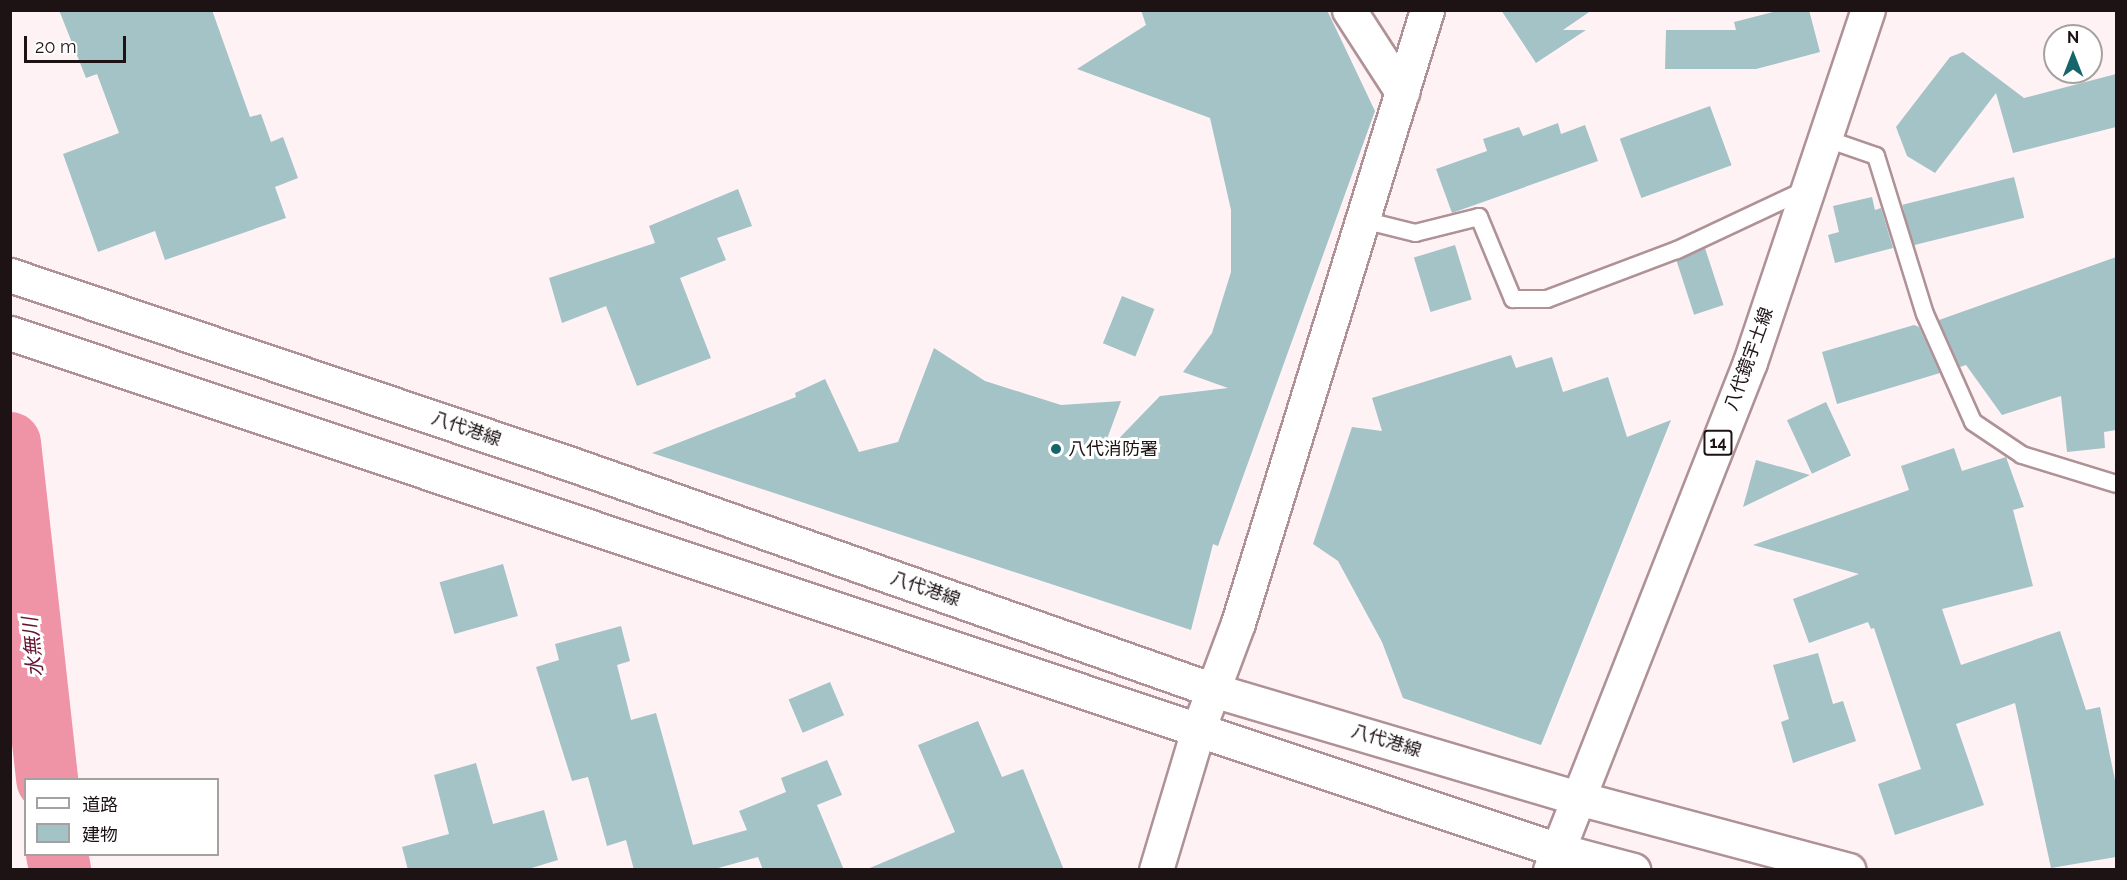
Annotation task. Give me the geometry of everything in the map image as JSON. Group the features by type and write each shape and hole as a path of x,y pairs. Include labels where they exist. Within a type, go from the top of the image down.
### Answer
{"main road":[{"path":"1349,10 1402,92"},
{"path":"1156,870 1197,730 1238,623 1427,10"},
{"name":"八代鏡宇土線","path":"1554,860 1750,362 1868,10"},
{"name":"八代港線","path":"24,280 582,468 1213,690 1578,798 1849,870"},
{"path":"25,338 1197,730 1554,860 1634,870"}],"lane":[{"path":"1824,138 1876,156 1925,314 1973,422 2022,455 2116,484"},
{"path":"1363,220 1415,233 1479,217 1513,299 1547,299 1677,250 1807,189"}],"building":[{"path":"59,10 212,10 250,117 261,114 271,142 283,137 298,178 275,187 286,218 165,260 155,231 98,252 63,154 119,133 97,74 86,78"},
{"path":"1141,10 1327,10 1375,111 1218,546 1213,544 1191,630 652,453 796,397 795,393 825,379 859,452 898,442 934,348 985,381 1061,405 1121,401 1100,458 1160,396 1228,388 1183,372 1212,333 1231,272 1231,210 1210,118 1077,69 1146,25"},
{"path":"1501,10 1592,10 1563,30 1586,30 1536,63"},
{"path":"1781,10 1809,10 1820,52 1756,69 1665,69 1666,30 1736,30 1734,22"},
{"path":"1963,52 2024,98 2078,84 2103,84 2103,77 2116,74 2116,127 2013,153 1996,93 1935,173 1907,156 1896,127 1950,57"},
{"path":"1710,106 1732,165 1641,198 1620,139"},
{"path":"1558,123 1561,134 1585,125 1598,161 1452,213 1436,169 1487,151 1483,139 1519,127 1523,136"},
{"path":"2014,177 2024,218 1913,246 1902,205"},
{"path":"738,189 752,226 717,238 726,260 680,278 711,358 637,386 606,306 562,323 549,278 655,243 649,226"},
{"path":"1872,197 1875,210 1881,208 1893,248 1835,263 1828,235 1839,232 1833,206"},
{"path":"1455,245 1472,300 1431,312 1414,258"},
{"path":"1705,248 1724,305 1694,315 1676,258"},
{"path":"2116,257 2116,430 2104,432 2105,448 2067,452 2061,396 2002,415 1966,365 1960,367 1939,320"},
{"path":"1122,296 1154,309 1135,356 1103,343"},
{"path":"1914,325 1919,327 1940,373 1837,404 1822,352"},
{"path":"1511,355 1516,368 1552,357 1563,392 1608,377 1627,437 1671,420 1541,745 1403,698 1382,642 1338,561 1313,544 1352,427 1382,431 1372,398"},
{"path":"1826,402 1851,455 1812,474 1787,420"},
{"path":"1954,448 1962,471 2006,457 2024,507 2013,510 2033,586 1942,609 1961,665 2060,631 2086,710 2100,707 2116,785 2116,857 2051,868 2015,703 1956,724 1984,805 1895,835 1878,784 1921,769 1874,628 1871,629 1868,622 1809,643 1793,599 1859,574 1753,545 1909,490 1901,466"},
{"path":"1756,460 1810,475 1743,507"},
{"path":"503,564 518,616 454,634 440,582"},
{"path":"621,626 630,661 617,665 631,720 656,713 693,845 747,830 739,811 786,792 781,778 827,760 842,795 817,805 844,870 763,870 758,857 711,870 634,870 626,840 607,846 588,777 572,781 536,667 559,660 555,644"},
{"path":"1818,653 1833,704 1843,701 1856,741 1793,763 1781,722 1789,719 1773,665"},
{"path":"830,682 844,715 803,733 789,700"},
{"path":"978,721 1002,777 1023,769 1064,870 865,870 955,832 918,745"},
{"path":"476,763 493,824 544,810 558,860 525,870 408,870 402,847 449,834 434,775"}],"waterway":[{"name":"水無川","path":"10,443 47,778"},
{"name":"水無川","path":"57,856 60,870"}],"place":[{"name":"八代消防署","path":"1056,449"}]}
